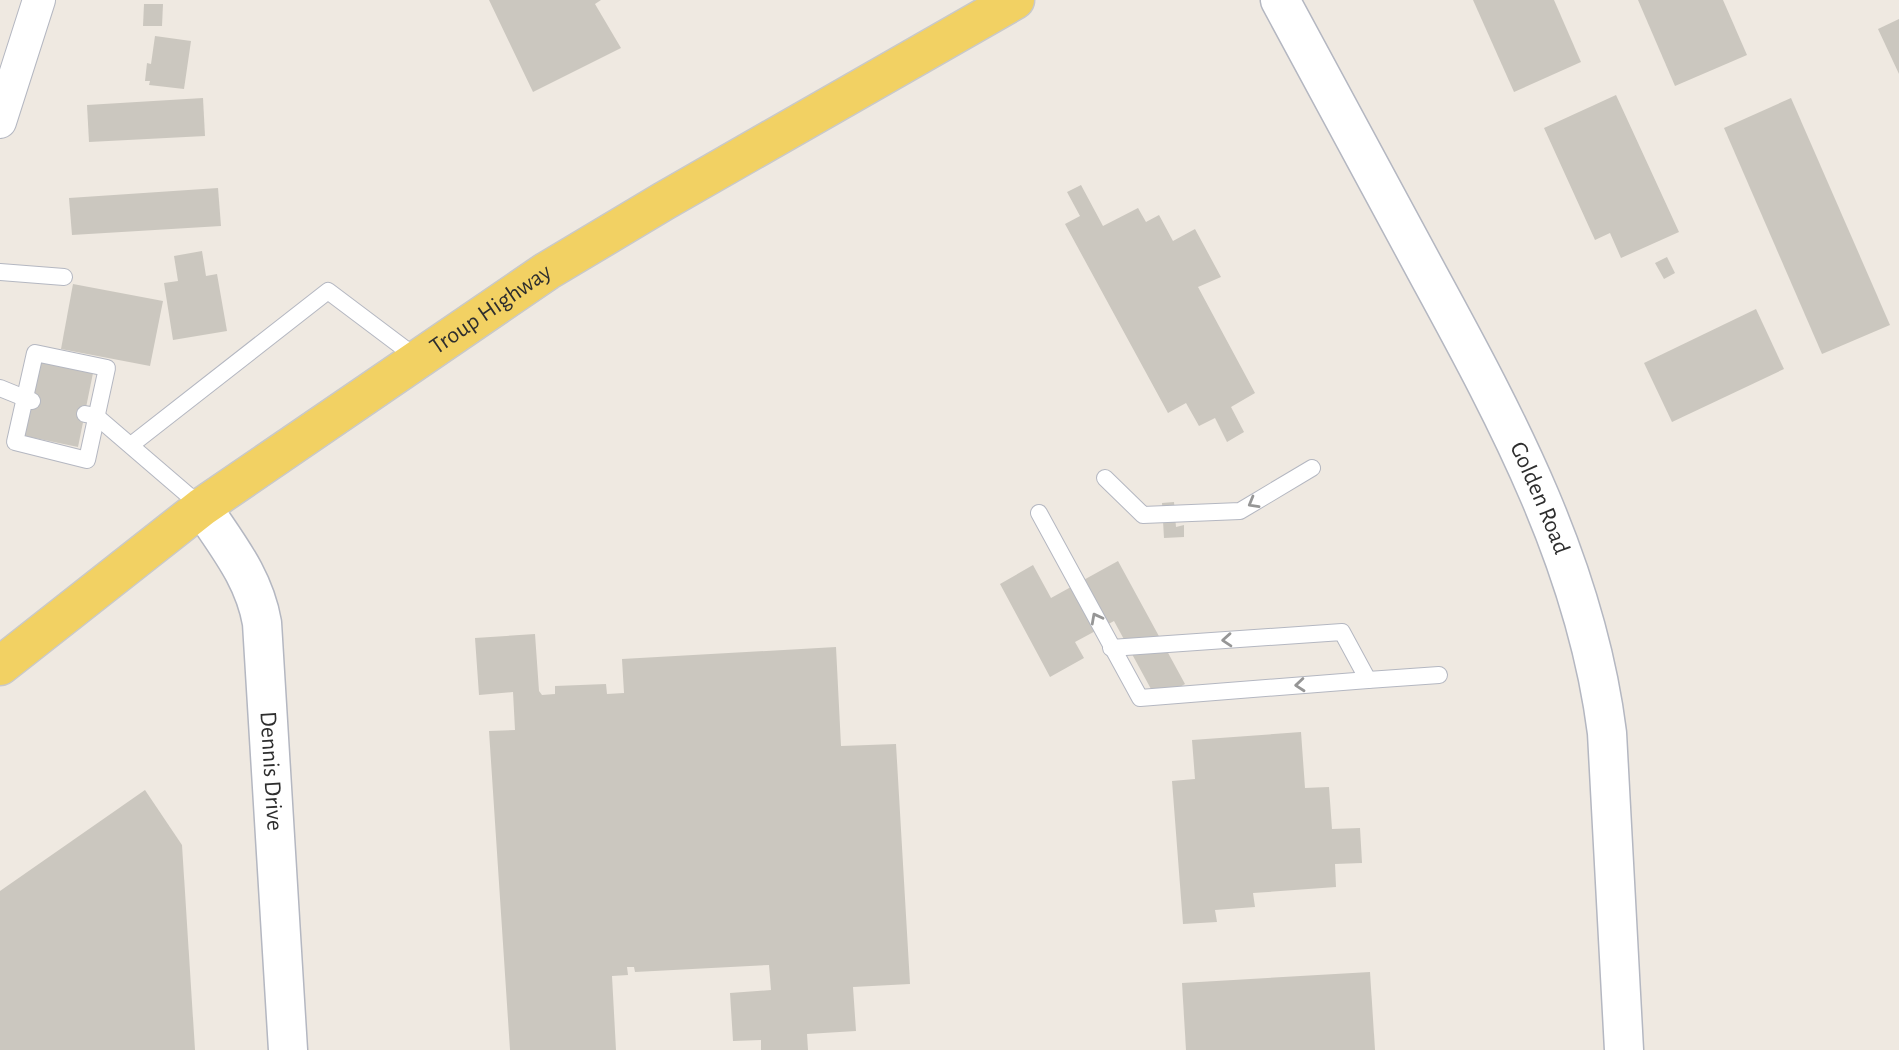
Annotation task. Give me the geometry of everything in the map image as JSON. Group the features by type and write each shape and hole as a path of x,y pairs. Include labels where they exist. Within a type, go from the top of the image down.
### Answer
{"main road":[{"name":"Troup Highway","path":"0,666 202,508 547,271 1015,0"}],"street":[{"path":"0,122 39,0"},
{"name":"Golden Road","path":"1280,0 1482,373 1555,531 1589,633 1603,698 1607,733 1624,1050"},
{"name":"Dennis Drive","path":"202,508 249,578 262,623 289,1050"}],"lane":[{"path":"0,272 64,277"},
{"path":"131,444 328,291 418,359"},
{"path":"34,353 107,368 90,415 87,460 15,442 28,400 34,353"},
{"path":"0,388 28,400"},
{"path":"90,415 131,444 202,508"},
{"path":"1105,478 1143,515 1240,511 1312,468"},
{"path":"1039,513 1140,698 1439,675"},
{"path":"1111,648 1342,632 1368,680"}],"building":[{"path":"489,0 601,0 595,4 621,48 533,92"},
{"path":"1473,0 1554,0 1581,62 1514,92"},
{"path":"1638,0 1723,0 1747,55 1675,86"},
{"path":"144,4 163,4 162,26 143,26"},
{"path":"1899,19 1899,74 1878,29"},
{"path":"155,36 191,41 184,89 149,85 150,81 145,81 147,63 151,64"},
{"path":"1616,95 1679,232 1621,258 1610,233 1595,240 1544,128"},
{"path":"203,98 205,136 89,142 87,105"},
{"path":"1791,98 1890,325 1822,354 1724,128"},
{"path":"1081,185 1103,226 1138,208 1146,222 1159,215 1173,241 1195,229 1221,277 1198,287 1255,393 1231,407 1244,432 1227,442 1215,418 1199,426 1186,403 1168,413 1065,224 1080,216 1067,192"},
{"path":"218,188 221,226 72,235 69,198"},
{"path":"202,251 206,276 217,274 227,331 173,340 164,283 178,281 174,256"},
{"path":"1667,257 1675,273 1664,279 1655,263"},
{"path":"73,284 163,301 150,366 61,349"},
{"path":"1756,309 1784,369 1672,422 1644,363"},
{"path":"40,362 93,373 78,447 25,436"},
{"path":"1174,502 1176,527 1184,525 1184,537 1164,538 1162,503"},
{"path":"1118,561 1185,684 1157,700 1114,621 1075,642 1084,658 1050,677 1000,584 1033,565 1051,598"},
{"path":"535,634 539,691 542,695 555,694 555,686 606,684 607,694 624,693 622,659 836,647 841,746 896,744 910,984 853,987 856,1031 807,1034 808,1050 761,1050 761,1040 733,1041 730,993 771,990 769,965 635,972 634,967 627,967 628,975 612,976 616,1050 510,1050 489,731 515,730 513,692 479,695 475,638"},
{"path":"1301,732 1305,788 1329,787 1332,829 1360,828 1362,863 1335,864 1336,887 1253,893 1255,907 1215,910 1217,922 1183,924 1172,781 1195,779 1192,740"},
{"path":"145,790 182,845 195,1050 0,1050 0,891"},
{"path":"1370,972 1375,1050 1186,1050 1182,983"}]}
